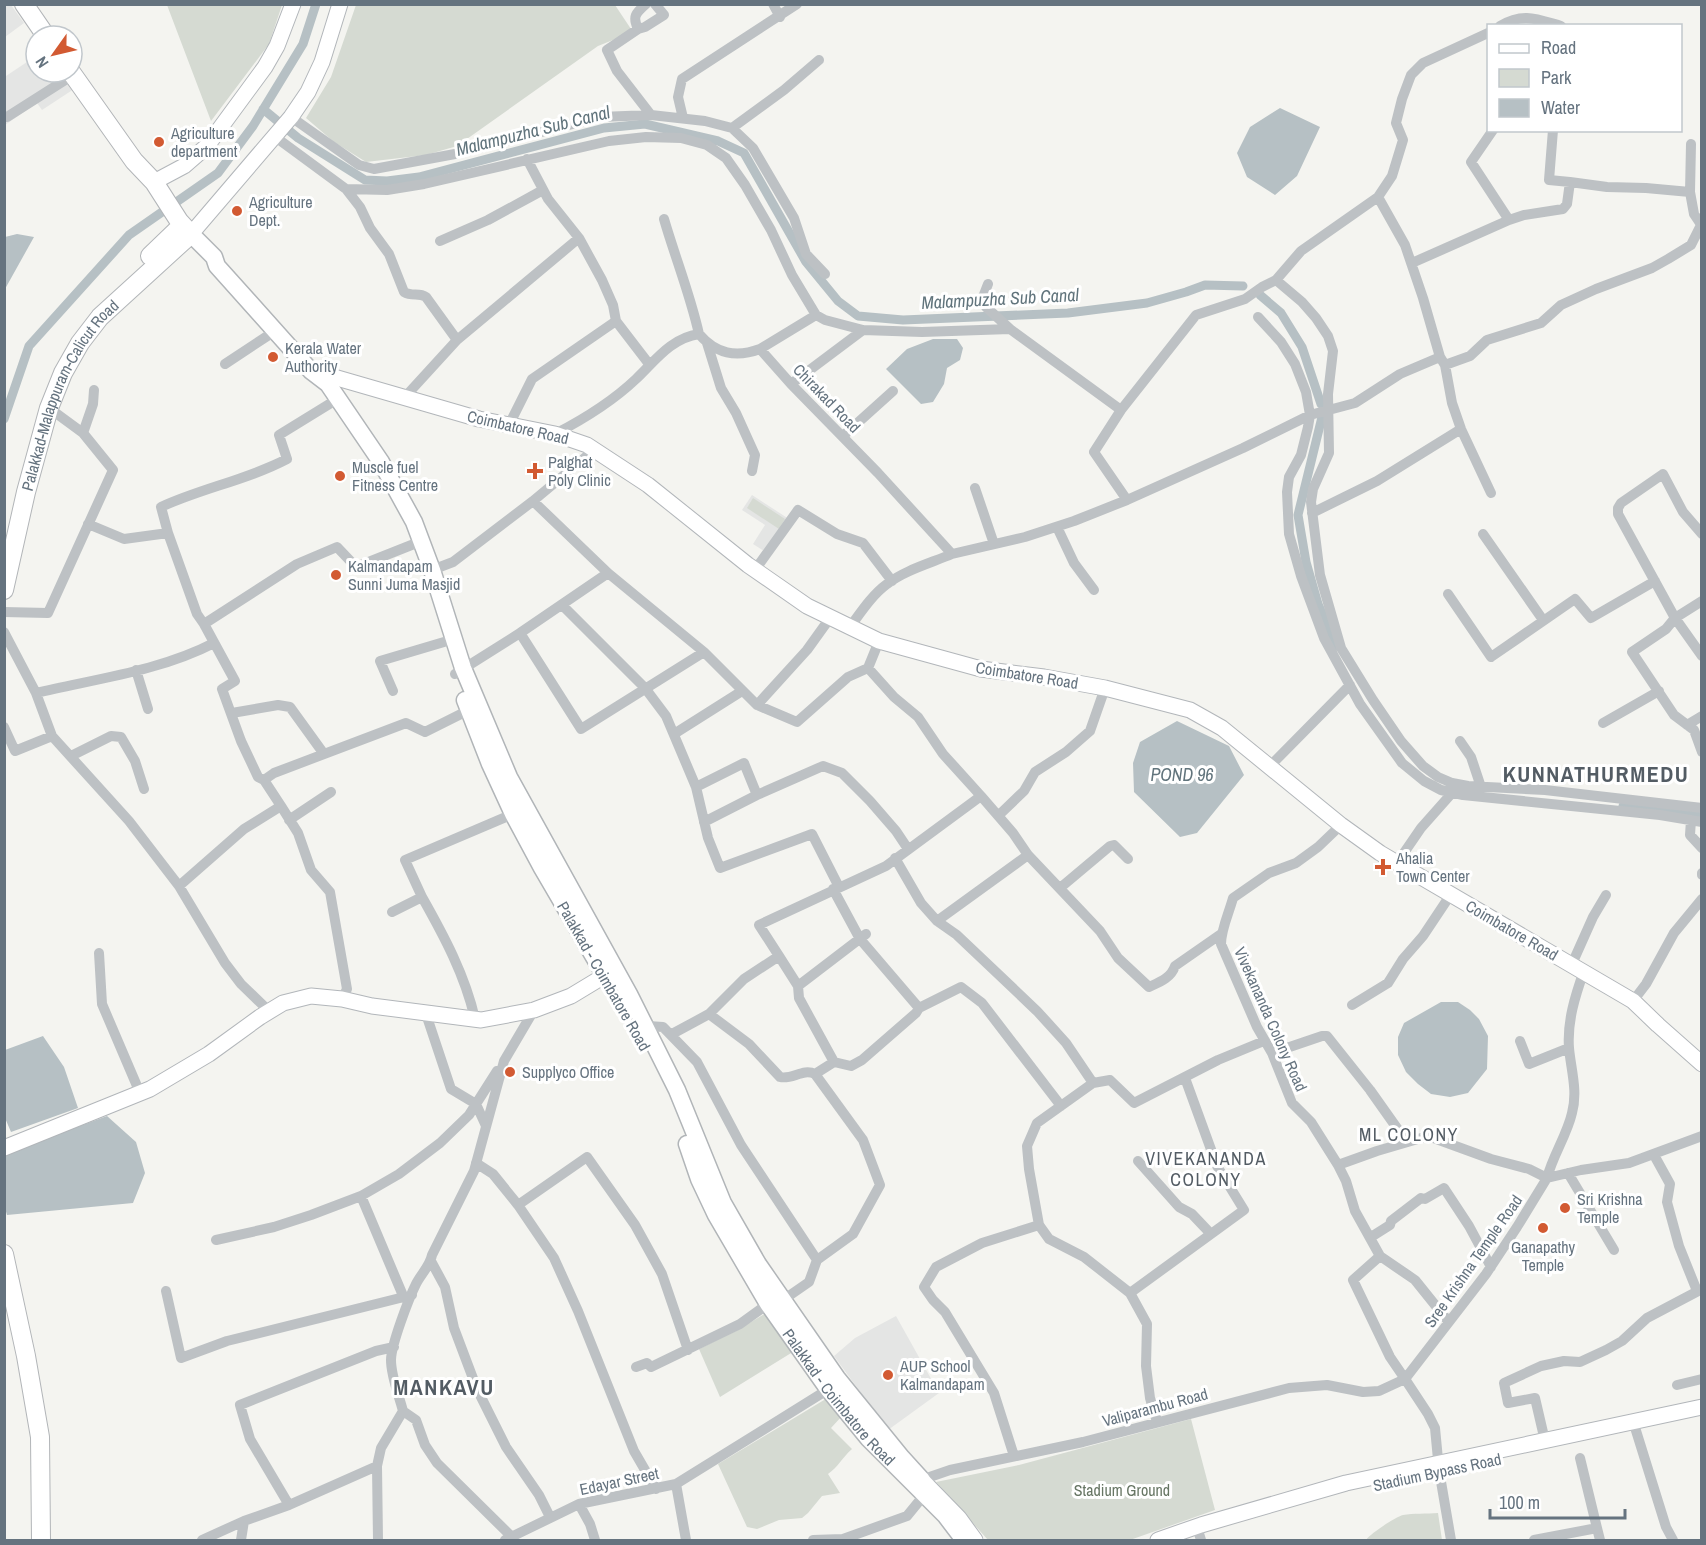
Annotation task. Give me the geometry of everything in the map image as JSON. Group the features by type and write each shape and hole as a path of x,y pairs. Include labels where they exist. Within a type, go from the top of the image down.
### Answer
{"highway":[{"path":"24,4 38,24"},
{"name":"Palakkad - Coimbatore Road","path":"80,84 181,230"},
{"name":"Palakkad-Malappuram-Calicut Road","path":"4,544 28,446 53,370 67,342 100,317 181,230"},
{"name":"Palakkad-Malappuram-Calicut Road","path":"4,590 26,492 50,408 81,333"},
{"path":"4,1254 26,1356 40,1437 41,1540"},
{"path":"4,1299 30,1436 30,1540"}],"main road":[{"name":"Palakkad - Coimbatore Road","path":"181,230 214,257 217,266 310,371 328,384 381,462 414,522 432,570 469,710 496,762 509,777 610,973 677,1090 723,1203 777,1300 834,1385 902,1458 919,1486 964,1540"},
{"name":"Palakkad - Coimbatore Road","path":"310,371 315,383 331,403 366,459 414,544 444,642 459,671 496,762 513,814 610,973"}],"street":[{"path":"151,184 184,166 207,146 265,67 277,46 293,4"},
{"path":"181,230 206,217 291,117 308,92 322,62 340,4"},
{"path":"638,29 634,21 636,13 645,4"},
{"path":"651,115 617,71 607,50 664,15 655,4"},
{"path":"772,4 780,17"},
{"path":"683,118 678,97 682,79 797,4"},
{"path":"1503,24 1525,16 1554,24"},
{"path":"1127,500 1094,452 1121,410 1196,315 1245,299 1276,280 1301,251 1378,196 1392,176 1401,146 1402,140 1396,123 1411,75 1423,63 1487,33"},
{"path":"732,128 784,90 819,60"},
{"path":"7,117 56,84"},
{"path":"291,117 359,165 374,169 455,154 600,117 651,115 705,121 732,128 753,148 794,218 806,254 825,274"},
{"path":"1492,132 1471,162 1509,220"},
{"path":"1553,132 1549,180 1607,188 1646,188 1690,192"},
{"path":"274,136 346,189 389,254 404,292 426,297 457,340"},
{"path":"346,189 387,190 405,187 609,141 646,137 681,138 707,145 726,158 745,185 771,230 792,275 816,315 825,320 862,330 922,332 1010,329"},
{"path":"850,627 864,607 892,581 919,567 952,554 1057,527 1127,500 1310,415 1355,403 1400,374 1429,360 1443,361 1470,357 1487,340 1541,322 1561,305 1652,268 1668,259 1691,245 1701,223 1694,214 1690,192 1691,144"},
{"path":"527,159 548,199 579,238 602,280 613,305 616,321 649,364"},
{"path":"1412,263 1509,220 1524,215 1563,209 1567,204 1570,182"},
{"path":"440,241 488,220 543,190"},
{"path":"1378,196 1405,245 1412,263 1443,361 1452,403 1461,429 1491,493"},
{"path":"664,219 690,297 699,333 706,343 721,388 736,413 755,455 752,471"},
{"path":"404,398 457,340 579,238"},
{"path":"1276,280 1302,302 1328,336 1333,351 1329,453 1313,489 1311,502 1320,575 1341,648 1401,741 1423,766 1438,777 1452,783 1486,791 1696,821 1690,835 1701,848"},
{"path":"988,284 983,297 986,308 1010,329 1121,410"},
{"path":"706,343 733,355 747,354 760,349 816,315"},
{"path":"1258,317 1281,342 1294,364 1306,392 1310,415 1301,455 1289,477 1287,492 1289,534 1301,576 1324,638 1350,685 1402,763 1424,781 1452,793 1545,789 1701,808"},
{"path":"509,425 532,379 616,321"},
{"path":"791,384 862,330"},
{"path":"225,364 276,331"},
{"path":"555,434 597,409 636,380 649,364 680,340 699,333"},
{"name":"Chirakad Road","path":"760,349 952,554"},
{"name":"Coimbatore Road","path":"310,371 479,419 555,434 587,445 648,485 755,570 807,606 879,641 981,669 1106,688 1190,710 1222,728 1341,825 1397,863 1633,1001 1658,1026 1699,1058"},
{"path":"83,433 93,404 94,390"},
{"path":"843,436 893,391"},
{"path":"331,403 279,435 287,459 263,472 187,495 161,507 197,614 235,681 222,688 241,741 258,777 264,780 298,833 311,870 330,892 347,989 342,999"},
{"path":"4,612 48,613 113,470 83,433 50,408"},
{"path":"1312,513 1377,481 1461,429"},
{"path":"432,570 453,562 594,450"},
{"path":"1701,534 1683,512 1663,474 1621,503 1618,508 1618,514 1675,618 1701,656"},
{"path":"975,488 994,544"},
{"path":"532,501 608,573 704,652 758,705 797,722 848,678 868,668 879,641"},
{"path":"755,570 798,510 837,534 863,543 892,581"},
{"path":"88,524 124,540 168,533"},
{"path":"1057,527 1074,563 1094,590"},
{"path":"1483,534 1543,620"},
{"path":"204,624 297,564 337,547 356,567 414,544"},
{"path":"459,671 608,573"},
{"path":"1448,594 1491,657 1575,599 1591,618 1655,581"},
{"path":"1701,601 1632,652 1674,716 1694,730 1701,752"},
{"path":"562,604 645,688 666,716 696,787 704,822 720,868 812,834 836,888 863,936 919,1008"},
{"path":"758,705 807,650 830,618"},
{"path":"4,633 36,693 52,736 129,821 179,886 225,963 241,984 269,1011"},
{"path":"520,633 581,729 704,652"},
{"path":"393,691 380,661 444,642"},
{"path":"36,693 136,670 195,653 214,643"},
{"path":"868,668 894,698 918,717 944,754 999,815 1028,855 1100,931 1118,958 1149,987 1164,980 1173,972 1175,966 1221,934"},
{"path":"136,670 148,709"},
{"path":"1270,766 1350,685"},
{"path":"999,815 1024,791 1035,772 1071,748 1090,731 1106,688"},
{"path":"674,734 742,691"},
{"path":"1603,723 1659,691"},
{"path":"232,713 278,705 290,707 324,754"},
{"path":"264,780 274,773 406,723 425,732 469,710"},
{"path":"1687,725 1701,716"},
{"path":"4,727 15,751 52,736"},
{"path":"71,756 111,736 121,737 135,761 144,789"},
{"path":"1460,741 1471,757 1486,791"},
{"path":"696,787 744,763 757,795"},
{"path":"704,822 822,766 842,773 896,831 908,849"},
{"path":"289,819 331,792"},
{"path":"1397,863 1420,828 1452,793"},
{"path":"834,1062 799,998 798,986 759,925 886,866 981,796"},
{"path":"179,886 244,829 281,806"},
{"path":"475,1019 468,991 405,860 513,814"},
{"name":"Vivekananda Colony Road","path":"1341,825 1318,847 1296,863 1269,873 1233,898 1221,934 1221,944 1264,1041 1272,1053 1292,1103 1311,1122 1338,1165 1346,1181 1354,1211 1380,1256"},
{"path":"1060,888 1110,846 1114,845 1128,859"},
{"path":"937,921 1028,855"},
{"path":"895,858 921,903 937,921 957,935 1037,1011 1066,1043 1093,1083"},
{"path":"1352,1005 1388,983 1451,894"},
{"name":"Sree Krishna Temple Road","path":"1405,1379 1491,1267 1547,1178 1551,1159 1572,1113 1574,1083 1569,1048 1569,1025 1576,994 1578,968 1593,917 1606,895"},
{"path":"392,912 422,897"},
{"path":"1633,1001 1646,984 1674,933 1701,899"},
{"path":"798,986 863,936"},
{"path":"99,953 102,1004 140,1093"},
{"path":"672,1034 709,1014 744,980 779,956"},
{"path":"4,1148 140,1093 180,1073 283,1003 311,996 481,1020 534,1010 571,996 610,973"},
{"path":"815,1074 834,1062 850,1066 862,1060 919,1008 961,987 982,1003 1061,1106"},
{"path":"216,1240 274,1227 361,1196 399,1174 440,1143 469,1115 534,1010"},
{"path":"426,1014 451,1089 476,1104 486,1126"},
{"path":"636,1367 647,1363 651,1367 688,1350 740,1324 808,1282 817,1260 853,1234 880,1185 863,1140 815,1074 807,1071 785,1078 780,1077 749,1044 709,1014"},
{"path":"639,1026 663,1027 697,1062 741,1145 817,1260"},
{"path":"1272,1053 1327,1036 1365,1083 1405,1142"},
{"path":"1157,1422 1150,1398 1146,1366 1147,1324 1130,1293 1084,1257 1049,1239 1040,1225 1027,1146 1037,1122 1093,1083 1110,1080 1134,1103 1218,1060 1264,1041"},
{"path":"1520,1041 1529,1064 1569,1048"},
{"path":"504,1061 476,1162 431,1261 408,1296 391,1359 392,1372 403,1411 416,1420 424,1445 436,1463 509,1539"},
{"path":"1130,1293 1244,1210 1217,1166 1185,1078"},
{"path":"1338,1165 1428,1136 1491,1159 1529,1169 1547,1178 1629,1163 1701,1136"},
{"path":"1545,1441 1534,1398 1508,1403 1504,1383 1541,1366 1564,1361 1580,1362 1606,1350 1622,1341 1647,1318 1699,1290 1679,1246 1667,1202 1670,1184 1654,1155"},
{"path":"518,1205 587,1157 635,1225 662,1274 688,1350"},
{"path":"1138,1161 1179,1207 1192,1214 1210,1233"},
{"path":"476,1162 493,1174 518,1205 554,1258 578,1311 634,1451 656,1488"},
{"path":"1568,1173 1614,1250"},
{"path":"1371,1237 1390,1226 1391,1221 1420,1198 1425,1199 1444,1188 1469,1226 1491,1267"},
{"path":"361,1196 408,1296"},
{"path":"1014,1456 994,1393 945,1311 924,1287 936,1267 982,1243 1040,1225"},
{"path":"1448,1321 1415,1280 1380,1256 1353,1280 1390,1357 1435,1428 1438,1466 1451,1540"},
{"path":"431,1261 445,1287 454,1328 477,1389 506,1447 539,1495 550,1517"},
{"path":"166,1291 181,1358 227,1341 408,1296"},
{"path":"289,1505 250,1438 240,1405 376,1351 393,1347"},
{"name":"Valiparambu Road","path":"919,1486 950,1470 1083,1442 1289,1388 1327,1385 1363,1392 1379,1391 1405,1379"},
{"path":"1677,1385 1701,1379"},
{"name":"Edayar Street","path":"509,1539 579,1504 676,1484 834,1385"},
{"name":"Stadium Bypass Road","path":"1438,1466 1634,1426 1701,1407"},
{"path":"378,1540 378,1466 381,1448 403,1411"},
{"name":"Stadium Bypass Road","path":"1176,1540 1267,1512 1438,1466 1545,1441 1701,1416"},
{"path":"1634,1426 1672,1540"},
{"path":"1580,1458 1600,1540"},
{"path":"201,1540 378,1466"},
{"path":"676,1484 686,1540"},
{"path":"813,1540 843,1539 907,1516 919,1486 959,1518 975,1540"},
{"path":"579,1504 590,1524 595,1540"},
{"path":"240,1540 244,1521"},
{"path":"1534,1540 1596,1528"},
{"path":"1158,1540 1199,1533"}],"shaded area":[{"path":"5,4 11,5 24,23 5,37"},
{"path":"24,64 24,84 70,84 74,89 42,110 37,103 5,125 6,76"},
{"path":"752,495 792,521 770,555 753,544 765,525 742,510"},
{"name":"AUP School Kalmandapam","path":"896,1316 939,1393 888,1430 834,1356 855,1338"}],"green space":[{"path":"167,5 282,5 269,44 211,121"},
{"path":"356,5 615,5 633,32 598,46 457,146 426,155 366,162 334,142 306,118 331,77"},
{"path":"753,498 785,519 779,529 747,508"},
{"path":"771,1310 796,1350 720,1397 699,1349"},
{"path":"829,1397 842,1416 831,1428 852,1449 828,1474 840,1493 822,1496 802,1518 779,1520 757,1529 747,1527 718,1464"},
{"name":"Stadium Ground","path":"1191,1419 1215,1510 1130,1540 988,1540 936,1482 1019,1465"},
{"path":"1438,1513 1442,1540 1366,1540 1383,1526 1403,1515"}],"water":[{"path":"1280,108 1320,127 1297,176 1275,195 1247,177 1237,153 1250,127"},
{"path":"17,234 34,237 5,289 5,237"},
{"path":"933,339 957,339 963,348 960,360 947,368 944,384 933,402 921,404 886,369 907,349"},
{"name":"POND 96","path":"1177,721 1229,746 1244,775 1197,833 1180,837 1134,792 1133,763 1140,742"},
{"path":"1441,1002 1458,1002 1470,1010 1479,1019 1488,1036 1487,1069 1468,1093 1450,1097 1431,1094 1418,1084 1406,1072 1398,1055 1398,1037 1404,1023"},
{"path":"43,1036 64,1067 78,1108 11,1132 5,1118 5,1050"},
{"path":"107,1116 136,1142 145,1173 133,1203 7,1215 4,1205 4,1154"}],"waterway":[{"path":"4,419 29,346 129,235 218,173 253,126 303,44 316,4"},
{"name":"Malampuzha Sub Canal","path":"263,109 298,138 365,180 387,181 419,177 604,128 645,124 718,141 744,153 806,262 838,301 858,316 903,320 1068,313 1147,303 1205,285 1243,286"},
{"name":"Malampuzha Sub Canal","path":"1260,295 1281,313 1302,347 1321,404"},
{"name":"Malampuzha Sub Canal","path":"1322,417 1298,515 1306,562 1318,604 1336,646"},
{"name":"Malampuzha Sub Canal","path":"1623,806 1702,814"}],"place":[{"name":"Agriculture department","path":"159,142"},
{"name":"Agriculture Dept.","path":"237,211"},
{"name":"Kerala Water Authority","path":"273,357"},
{"name":"Palghat Poly Clinic","path":"535,471"},
{"name":"Muscle fuel Fitness Centre","path":"340,476"},
{"name":"Kalmandapam Sunni Juma Masjid","path":"336,575"},
{"name":"Ahalia Town Center","path":"1383,867"},
{"name":"Supplyco Office","path":"510,1072"},
{"name":"Sri Krishna Temple","path":"1565,1208"},
{"name":"Ganapathy Temple","path":"1543,1228"},
{"name":"AUP School Kalmandapam","path":"888,1375"}],"district":[{"name":"KUNNATHURMEDU","path":"1596,774"},
{"name":"ML COLONY","path":"1409,1135"},
{"name":"VIVEKANANDA COLONY","path":"1206,1169"},
{"name":"MANKAVU","path":"444,1387"}]}
